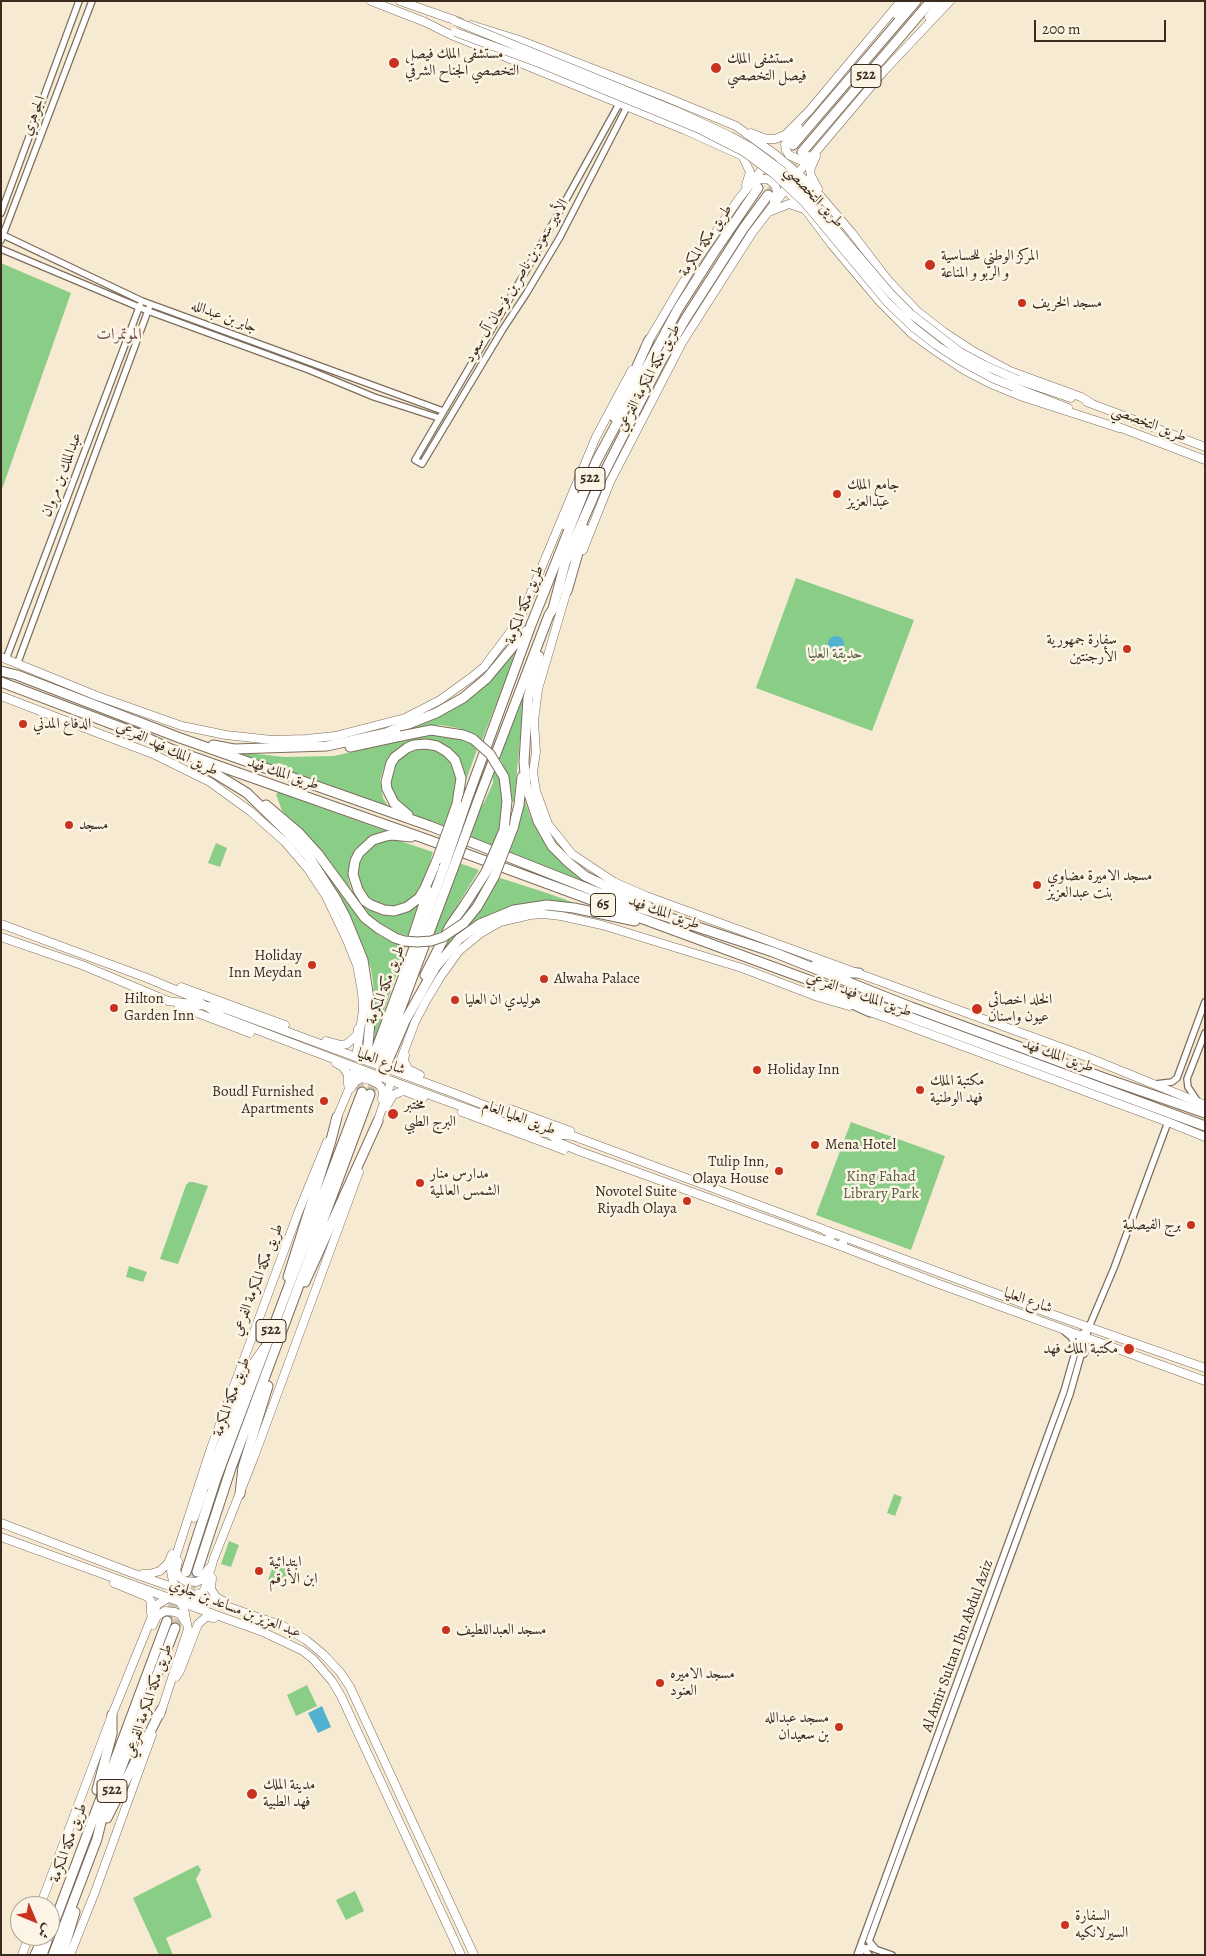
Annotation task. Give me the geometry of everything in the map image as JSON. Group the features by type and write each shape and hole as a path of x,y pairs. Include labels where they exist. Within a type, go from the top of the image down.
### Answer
{"highway":[{"name":"522","path":"793,145 916,1"},
{"name":"522","path":"802,152 932,1"},
{"name":"طريق مكة المكرمة","path":"376,1061 449,868 469,794 483,752 596,462 678,309 712,254 758,188"},
{"name":"طريق مكة المكرمة","path":"376,1061 395,1000 553,609 565,563 602,477 660,363 686,318 743,229 768,195"},
{"path":"596,462 650,340"},
{"path":"567,591 583,533 602,477"},
{"path":"171,749 203,765 269,807 299,833 318,854 366,918 378,928 394,938 404,941 417,942 443,937 464,924 477,907 494,877 513,828 519,805 524,762 528,698 553,609"},
{"path":"240,749 327,746 386,733 436,713 463,698 487,678 531,625"},
{"path":"3,660 17,675"},
{"name":"طريق الملك فهد","path":"1,671 17,675 180,738 430,826 622,902 686,925 773,952 911,1006 1205,1113"},
{"name":"طريق الملك فهد","path":"1,682 141,735 171,749 426,839 1006,1051 1205,1126"},
{"path":"1,688 19,693 29,691"},
{"path":"180,738 240,749 288,753 327,752 431,730 463,735 473,739 490,754 504,777 508,801 504,830 486,872 450,926 433,958 405,1021"},
{"path":"430,826 402,811 394,803 387,789 387,778 391,763 398,754 407,748 422,744 433,745 447,752 455,760 461,775 461,786 457,804"},
{"path":"395,1000 413,933 437,860 457,804 483,752"},
{"path":"524,762 526,785 538,821 552,846 568,862 599,885 686,925"},
{"path":"247,792 288,833 308,857 323,877 345,916 363,960 369,994 376,1061"},
{"path":"426,839 392,835 374,840 365,846 357,857 354,870 355,882 360,894 368,903 379,909 394,911 407,907 421,894 437,860"},
{"path":"376,1061 405,1021 435,968 459,940 480,924 514,910 547,906 574,908 647,924 685,935"},
{"path":"773,952 787,954 845,973 860,974"},
{"path":"786,972 798,980 870,1012"},
{"path":"347,1144 362,1092"},
{"path":"347,1144 362,1092"},
{"path":"282,1303 290,1270 337,1117"},
{"path":"240,1494 244,1467 284,1327 378,1120"},
{"name":"طريق مكة المكرمة","path":"186,1572 216,1479 282,1303 347,1144"},
{"name":"طريق مكة المكرمة","path":"197,1572 231,1468 284,1327 347,1144"},
{"name":"طريق مكة المكرمة","path":"60,1907 167,1621"},
{"name":"طريق مكة المكرمة","path":"53,1955 97,1839 102,1818 175,1628"},
{"path":"97,1839 161,1710"},
{"path":"95,1812 94,1804 112,1734 112,1715"},
{"path":"62,1955 78,1905 79,1887"}],"main road":[{"name":"طريق التخصصي","path":"371,1 539,64 689,125 744,152 774,174 804,202 887,302 912,326 959,360 992,378 1091,403 1205,446"},
{"name":"طريق التخصصي","path":"400,1 455,21 676,111 750,147 781,170 804,192 885,287 911,314 960,352 1016,384 1120,428 1205,460"},
{"path":"831,134 821,141 805,160 789,156 785,144 809,111 901,1"},
{"path":"854,57 908,1"},
{"path":"884,71 941,1"},
{"name":"طريق مكة المكرمة الفرعي","path":"557,836 548,824 536,791 533,772 536,752 534,721 538,689 567,591 610,482 684,341 763,217 884,71 950,1"},
{"path":"422,21 449,34 742,155 786,189 808,213 880,302 912,334 964,370 989,383 1023,397 1120,428"},
{"path":"455,21 519,40 663,96 766,139 775,139 785,135 809,111"},
{"path":"736,126 753,145 751,151 742,155"},
{"path":"736,126 798,173 821,197 893,286 918,312 973,351 1010,371 1081,397 1091,403"},
{"path":"821,197 810,170 814,160 831,134"},
{"path":"738,200 750,172 742,155"},
{"path":"738,200 762,169 771,165 780,165 798,173"},
{"path":"738,200 757,180 768,179 775,185 777,191 774,201 763,217"},
{"name":"طريق مكة المكرمة الفرعي","path":"365,729 405,718 440,700 484,668 520,619 596,437 626,379 694,264 738,200"},
{"path":"763,217 775,208 789,204 799,207 808,213"},
{"path":"617,448 684,341"},
{"path":"546,560 596,462"},
{"name":"طريق الملك فهد الفرعي","path":"3,660 18,662 95,695 182,726 226,735 272,740 306,739 336,736 365,729"},
{"name":"طريق الملك فهد الفرعي","path":"1,696 153,754 210,782 250,811 285,842 308,869 326,896 357,965 362,992 362,1010"},
{"name":"طريق الملك فهد الفرعي","path":"557,836 572,854 614,882 646,896 1082,1055 1202,1104"},
{"name":"طريق الملك فهد الفرعي","path":"409,1037 426,1001 449,964 470,941 498,924 512,919 543,914 577,918 742,968 818,997 870,1012 1205,1137"},
{"name":"شارع العليا","path":"1,924 147,978 190,996 222,1017 389,1080 528,1131 573,1136 1089,1328 1205,1368"},
{"name":"شارع العليا","path":"1,937 82,965 168,1001 224,1008 376,1061 536,1125 560,1143 1205,1381"},
{"path":"147,978 184,988 341,1045 347,1044 357,1035 362,1010"},
{"path":"168,1001 189,1011 340,1064 362,1092"},
{"path":"362,1010 357,1051 376,1061 398,1066 409,1037"},
{"path":"409,1037 404,1060 408,1069 413,1073 574,1132 605,1149"},
{"name":"طريق مكة المكرمة الفرعي","path":"70,1955 161,1710 188,1629 186,1614 180,1596 172,1582 171,1571 211,1448 337,1117 362,1092 353,1073 357,1070 365,1071"},
{"path":"337,1117 356,1081 362,1078 378,1084 384,1092 378,1120"},
{"name":"طريق مكة المكرمة الفرعي","path":"44,1896 112,1715 158,1604 180,1596 202,1593 205,1588 214,1558 240,1494 378,1120 390,1086 389,1080"},
{"name":"طريق العليا العام","path":"378,1120 393,1095 404,1091 584,1157 607,1161"},
{"path":"823,1229 833,1236 827,1240"},
{"path":"843,1247 843,1242 846,1238"},
{"path":"214,1558 201,1580 196,1582 185,1581 176,1571 206,1484 251,1366 268,1341"},
{"path":"191,1512 206,1484"},
{"name":"عبد العزيز بن مساعد بن جلوي","path":"1,1523 159,1582 205,1612 270,1635 303,1651 322,1668 332,1681 346,1708 461,1955"},
{"path":"132,1573 149,1574 164,1568 171,1558 186,1526"},
{"name":"عبد العزيز بن مساعد بن جلوي","path":"1,1537 143,1588 180,1596"},
{"path":"214,1558 210,1585 213,1593 219,1600 245,1612"},
{"path":"71,1562 80,1570 144,1594 151,1601 152,1608 136,1657"},
{"path":"180,1596 245,1612"},
{"path":"136,1657 157,1616 165,1611 181,1615 185,1620 185,1628 168,1688"},
{"name":"عبد العزيز بن مساعد بن جلوي","path":"245,1612 283,1626 306,1640 340,1672 350,1687 474,1955"},
{"path":"168,1688 180,1672 198,1624 206,1617 221,1618"}],"street":[{"name":"الجوهري","path":"1,213 79,1"},
{"name":"الجوهري","path":"2,236 92,1"},
{"name":"الأمير سعود بن ناصر بن فرحان آل سعود","path":"619,104 538,252 415,460 422,464 560,237 628,107"},
{"name":"جابر بن عبدالله","path":"2,236 142,301 443,411"},
{"name":"جابر بن عبدالله","path":"1,249 139,308 309,370 374,397 439,418"},
{"name":"عبدالملك بن مروان","path":"3,660 142,301"},
{"name":"عبدالملك بن مروان","path":"18,662 150,304"},
{"path":"48,546 60,549"},
{"path":"1153,1084 1172,1082 1177,1078 1205,1002"},
{"path":"1202,1104 1188,1087 1188,1075 1205,1033"},
{"path":"1180,1070 1183,1078 1188,1075"},
{"name":"Al Amir Sultan Ibn Abdul Aziz","path":"858,1955 866,1940 1039,1479 1079,1362 1084,1336 1114,1268 1168,1122"},
{"name":"Al Amir Sultan Ibn Abdul Aziz","path":"866,1940 1044,1447 1074,1356 1075,1344 1071,1337 1059,1326"},
{"path":"1074,1356 1084,1336"},
{"name":"Al Amir Sultan Ibn Abdul Aziz","path":"1079,1362 1086,1350 1095,1344 1112,1347"},
{"path":"866,1940 875,1948 892,1955"},
{"path":"866,1940 867,1952"},
{"path":"858,1955 875,1948"}],"green space":[{"path":"1,263 71,293 1,492"},
{"name":"حديقة العليا","path":"796,578 914,620 872,731 756,688"},
{"path":"516,648 482,740 458,728 441,725 405,730 441,713"},
{"path":"522,693 524,698 514,802 512,801 505,769 499,757"},
{"path":"445,733 457,736 478,747 465,783 464,772 457,758 445,746 429,739 414,740 395,751 386,762 380,780 383,798 391,811 230,751 284,757 334,756 426,735"},
{"path":"425,749 438,752 448,759 457,777 455,796 443,828 407,814 393,800 389,781 396,762 412,751"},
{"path":"496,767 502,781 505,796 502,820 493,850 467,838 477,810 484,803 493,783"},
{"path":"278,792 389,832 358,849 350,861 348,878 351,889 359,901 381,915 397,915 420,904 409,936 393,932 373,921 309,837 282,811 276,794"},
{"path":"523,795 530,816 541,838 574,872 596,887 507,856"},
{"path":"386,840 397,840 433,852 424,882 415,898 402,907 376,906 357,888 357,862 371,845"},
{"path":"216,843 227,848 220,867 208,863"},
{"path":"459,863 479,870 442,931 434,934"},
{"path":"320,865 362,920 380,936 406,945 370,1054 375,1019 371,969 363,946 342,901"},
{"path":"497,877 580,905 518,906 448,947 444,944"},
{"name":"King Fahad Library Park","path":"851,1122 945,1156 911,1250 816,1215"},
{"path":"189,1182 208,1186 178,1264 160,1259 186,1185"},
{"path":"129,1266 147,1272 143,1282 126,1277"},
{"path":"894,1494 902,1497 895,1516 887,1513"},
{"path":"229,1541 239,1545 231,1567 221,1564"},
{"path":"276,1558 290,1563 283,1585 268,1580"},
{"path":"307,1685 317,1706 296,1716 287,1695"},
{"path":"198,1865 201,1870 196,1879 212,1917 166,1938 173,1955 159,1955 133,1898"},
{"path":"355,1891 364,1911 346,1920 336,1900"}],"water":[{"path":"836,636 842,638 844,644 842,650 836,652 830,650 828,644 830,638"},
{"path":"322,1706 331,1727 318,1733 308,1713"}],"tunnel":[{"path":"768,195 802,152"},
{"path":"358,1090 367,1055"},
{"path":"370,1094 381,1061"},
{"path":"175,1628 197,1572"},
{"path":"167,1621 185,1573"}],"place":[{"name":"مستشفى الملك فيصل التخصصي الجناح الشرقي","path":"394,63"},
{"name":"مستشفى الملك فيصل التخصصي","path":"716,68"},
{"name":"المركز الوطني للحساسية و الربو و المناعة","path":"930,265"},
{"name":"مسجد الخريف","path":"1022,303"},
{"name":"جامع الملك عبدالعزيز","path":"837,494"},
{"name":"سفارة جمهورية الأرجنتين","path":"1127,649"},
{"name":"الدفاع المدني","path":"23,724"},
{"name":"مسجد","path":"69,825"},
{"name":"مسجد الاميرة مضاوي بنت عبدالعزيز","path":"1037,885"},
{"name":"Holiday Inn Meydan","path":"312,965"},
{"name":"Alwaha Palace","path":"544,979"},
{"name":"هوليدي ان العليا","path":"455,1000"},
{"name":"Hilton Garden Inn","path":"114,1008"},
{"name":"الخلد اخصائي عيون واسنان","path":"977,1009"},
{"name":"Holiday Inn","path":"757,1070"},
{"name":"مكتبة الملك فهد الوطنية","path":"920,1090"},
{"name":"Boudl Furnished Apartments","path":"324,1101"},
{"name":"مختبر البرج الطبي","path":"393,1114"},
{"name":"Mena Hotel","path":"815,1145"},
{"name":"Tulip Inn, Olaya House","path":"779,1171"},
{"name":"مدارس منار الشمس العالمية","path":"420,1183"},
{"name":"Novotel Suite Riyadh Olaya","path":"687,1201"},
{"name":"برج الفيصلية","path":"1191,1225"},
{"name":"مكتبة الملك فهد","path":"1129,1349"},
{"name":"ابتدائية ابن الأرقم","path":"259,1571"},
{"name":"مسجد العبداللطيف","path":"446,1630"},
{"name":"مسجد الاميره العنود","path":"660,1683"},
{"name":"مسجد عبدالله بن سعيدان","path":"839,1727"},
{"name":"مدينة الملك فهد الطبية","path":"252,1794"},
{"name":"السفارة السيرلانكيه","path":"1065,1925"}],"district":[{"name":"الموتمرات","path":"119,335"}]}
